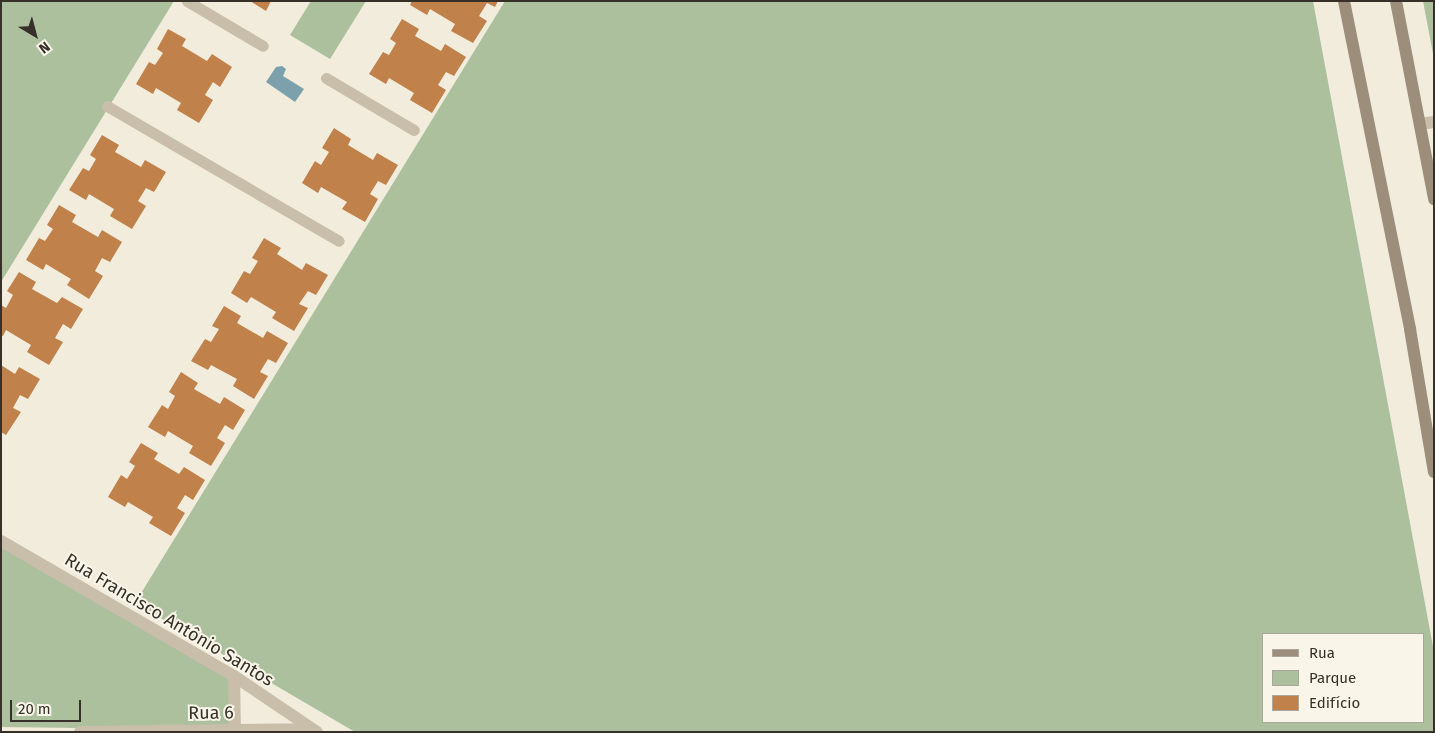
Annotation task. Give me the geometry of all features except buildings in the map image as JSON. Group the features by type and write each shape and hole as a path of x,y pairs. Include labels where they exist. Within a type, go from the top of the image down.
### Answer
{"street":[{"path":"1344,1 1410,328 1434,472"},
{"path":"1396,1 1434,199"},
{"path":"1420,124 1434,122"},
{"name":"Rua Francisco Antônio Santos","path":"1,541 234,676 315,730"},
{"path":"234,676 235,731"},
{"name":"Rua 6","path":"80,732 315,730"}],"lane":[{"path":"187,1 263,46"},
{"path":"326,78 414,130"},
{"path":"107,106 339,241"}],"green space":[{"path":"1,1 174,1 1,282"},
{"path":"311,1 366,1 330,59 290,35"},
{"path":"505,1 1313,1 1434,652 1434,732 355,732 135,603"},
{"path":"1423,1 1434,1 1434,59"},
{"path":"1,542 234,676 235,730 1,727"}],"water":[{"path":"282,66 286,69 283,76 304,89 295,102 266,82 276,67"}]}
